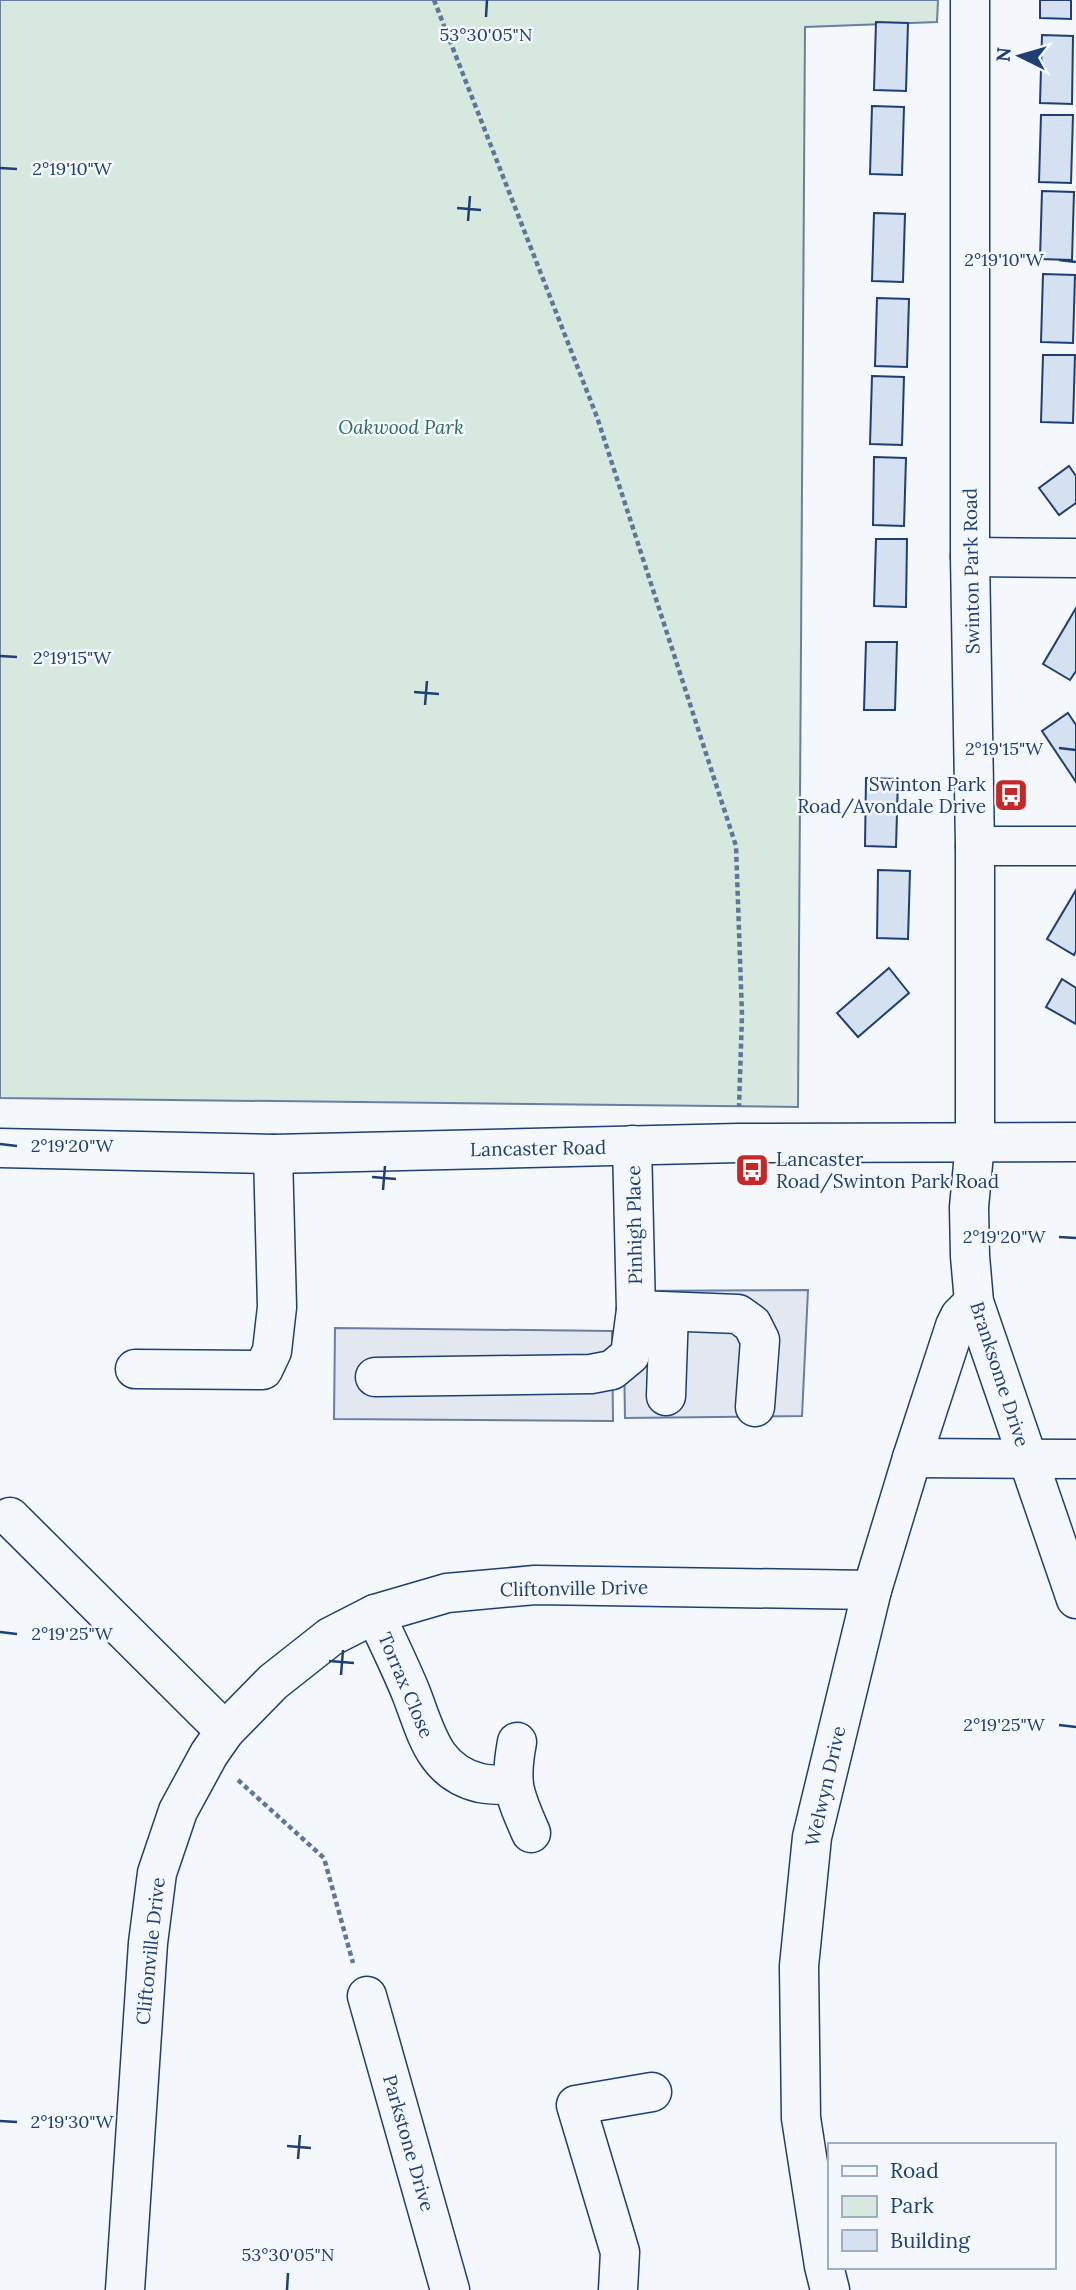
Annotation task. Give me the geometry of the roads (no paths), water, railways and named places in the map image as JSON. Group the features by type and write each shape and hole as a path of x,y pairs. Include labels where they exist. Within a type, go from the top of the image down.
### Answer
{"street":[{"name":"Swinton Park Road","path":"970,0 970,557 975,846 975,1143"},
{"path":"970,557 1076,558"},
{"path":"975,846 1076,846"},
{"name":"Lancaster Road","path":"0,1147 273,1154 738,1143 1076,1142"},
{"name":"Branksome Drive","path":"975,1143 969,1208 974,1303 1076,1599"},
{"name":"Pinhigh Place","path":"632,1145 652,1311"},
{"path":"135,1369 263,1370 272,1351 277,1307 273,1154"},
{"name":"Welwyn Drive","path":"830,2290 801,2118 799,1966 812,1837 872,1590 912,1458 955,1326 960,1316 974,1303"},
{"path":"375,1377 592,1374 612,1370 630,1355 652,1311"},
{"path":"652,1311 666,1396"},
{"path":"652,1311 738,1314 752,1324 760,1340 755,1407"},
{"path":"912,1458 1076,1459"},
{"path":"10,1517 217,1743"},
{"name":"Cliftonville Drive","path":"125,2290 148,1944 157,1873 178,1811 217,1743 273,1682 330,1637 375,1614 447,1593 535,1585 872,1590"},
{"name":"Torrax Close","path":"375,1614 411,1694 425,1734 439,1758 455,1772 480,1783 512,1785"},
{"path":"517,1742 512,1765 512,1785 531,1833"},
{"name":"Parkstone Drive","path":"367,1996 450,2290"},
{"path":"618,2290 620,2252 576,2105 652,2092"}],"place":[{"name":"Swinton Park Road/Avondale Drive","path":"1011,795"},
{"name":"Lancaster Road/Swinton Park Road","path":"752,1170"}],"park label":[{"name":"Oakwood Park","path":"401,427"}]}
